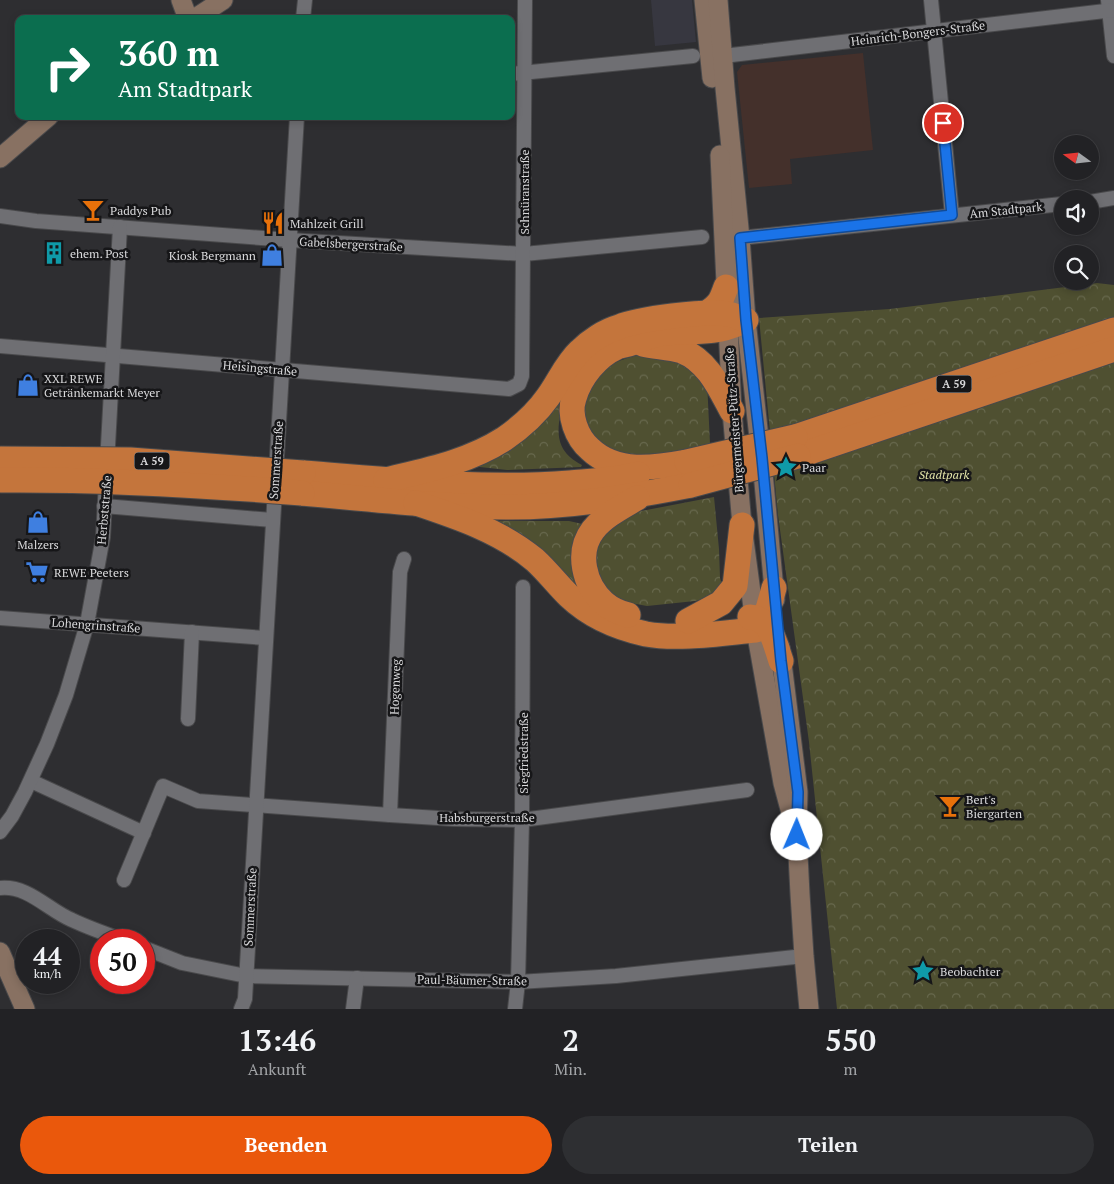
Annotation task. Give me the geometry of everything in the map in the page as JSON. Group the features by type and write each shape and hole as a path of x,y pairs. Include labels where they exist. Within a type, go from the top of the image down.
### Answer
{"highway":[{"path":"726,287 718,306 727,319"},
{"path":"654,468 613,464 598,457 585,445 578,435 575,426 573,400 580,381 600,358 617,347 633,343 648,336 727,319"},
{"path":"386,480 445,466 483,451 504,439 525,422 547,398 566,367 581,350 600,336 619,326 647,321 727,319"},
{"name":"A 59","path":"0,459 130,460 303,483 416,502 507,507 641,495 689,474 794,437 1114,330"},
{"path":"633,343 682,351 692,356 710,373 732,411"},
{"name":"A 59","path":"0,480 66,479 212,486 386,480 450,485 516,486 630,476 644,473 654,468 689,474 798,456 1114,349"},
{"path":"641,495 604,519 593,530 586,546 584,566 588,582 604,603 619,612 652,621 688,621 734,616 757,622 767,626 781,661"},
{"path":"416,502 482,527 506,540 535,561 571,597 590,612 608,622 647,634 673,636 757,622 768,609 774,588"},
{"path":"688,621 721,603 735,586 742,525"}],"main road":[{"path":"181,0 187,15"},
{"path":"704,0 719,145 726,287"},
{"name":"Bürgermeister-Pütz-Straße","path":"718,0 740,238 727,319 732,411 742,525 783,783 797,835"},
{"path":"199,15 218,1"},
{"path":"0,158 44,120"},
{"name":"Bürgermeister-Pütz-Straße","path":"727,319 762,458 781,661 798,792 797,835 809,1009"},
{"path":"0,952 25,1009"}],"street":[{"path":"303,15 305,0"},
{"name":"Schnüranstraße","path":"519,384 522,376 524,254 518,73 525,0"},
{"path":"931,0 952,215"},
{"path":"1110,7 1114,56"},
{"name":"Heinrich-Bongers-Straße","path":"723,56 934,32 1110,7"},
{"path":"518,73 693,56"},
{"name":"Sommerstraße","path":"241,1009 245,998 297,120"},
{"path":"1099,200 1114,198"},
{"name":"Am Stadtpark","path":"740,238 1054,205"},
{"name":"Gabelsbergerstraße","path":"0,216 36,221 289,240 524,254 702,237"},
{"name":"Herbststraße","path":"0,832 12,816 31,781 66,695 87,624 103,538 120,227"},
{"name":"Heisingstraße","path":"0,346 509,389 519,384"},
{"path":"104,506 272,520"},
{"name":"Hogenweg","path":"390,815 400,572 404,559"},
{"name":"Siegfriedstraße","path":"515,1009 518,982 522,820 523,587"},
{"name":"Lohengrinstraße","path":"0,618 265,638"},
{"path":"188,719 192,632"},
{"path":"31,781 144,833"},
{"path":"124,880 164,786 198,801 255,804"},
{"name":"Habsburgerstraße","path":"255,804 454,819 522,820 747,790"},
{"path":"0,888 10,887 20,890 52,910 95,929"},
{"name":"Paul-Bäumer-Straße","path":"155,952 182,963 246,976 518,982 616,976 804,956"},
{"path":"353,1009 357,978"}],"shaded area":[{"path":"651,0 692,0 696,42 655,46"},
{"path":"863,53 873,150 790,159 792,184 749,188 737,72 742,65"}],"green space":[{"name":"Stadtpark","path":"1099,283 1114,285 1114,1009 837,1009 809,742 778,515 759,318 890,309 1054,288 1054,290 1099,290"},
{"path":"646,353 679,357 707,381 710,444 628,462 585,435 581,402 582,393 586,385 600,371 618,361"},
{"path":"564,394 559,425 560,443 572,458 582,465 581,467 507,470 471,466"},
{"path":"714,497 720,578 723,588 708,598 647,606 625,602 610,595 601,586 595,564 595,552 607,528 631,513"},
{"path":"496,521 569,521 587,525 590,600"}],"place":[{"name":"Paddys Pub","path":"93,210"},
{"name":"Mahlzeit Grill","path":"273,223"},
{"name":"ehem. Post","path":"54,253"},
{"name":"Kiosk Bergmann","path":"272,255"},
{"name":"XXL REWE Getränkemarkt Meyer","path":"28,385"},
{"name":"Paar","path":"786,467"},
{"name":"Malzers","path":"38,522"},
{"name":"REWE Peeters","path":"37,572"},
{"name":"Bert's Biergarten","path":"950,806"},
{"name":"Beobachter","path":"923,971"}],"route":[{"path":"797,835 798,792 781,661 762,458 746,320 740,238 952,215 943,123"}]}
